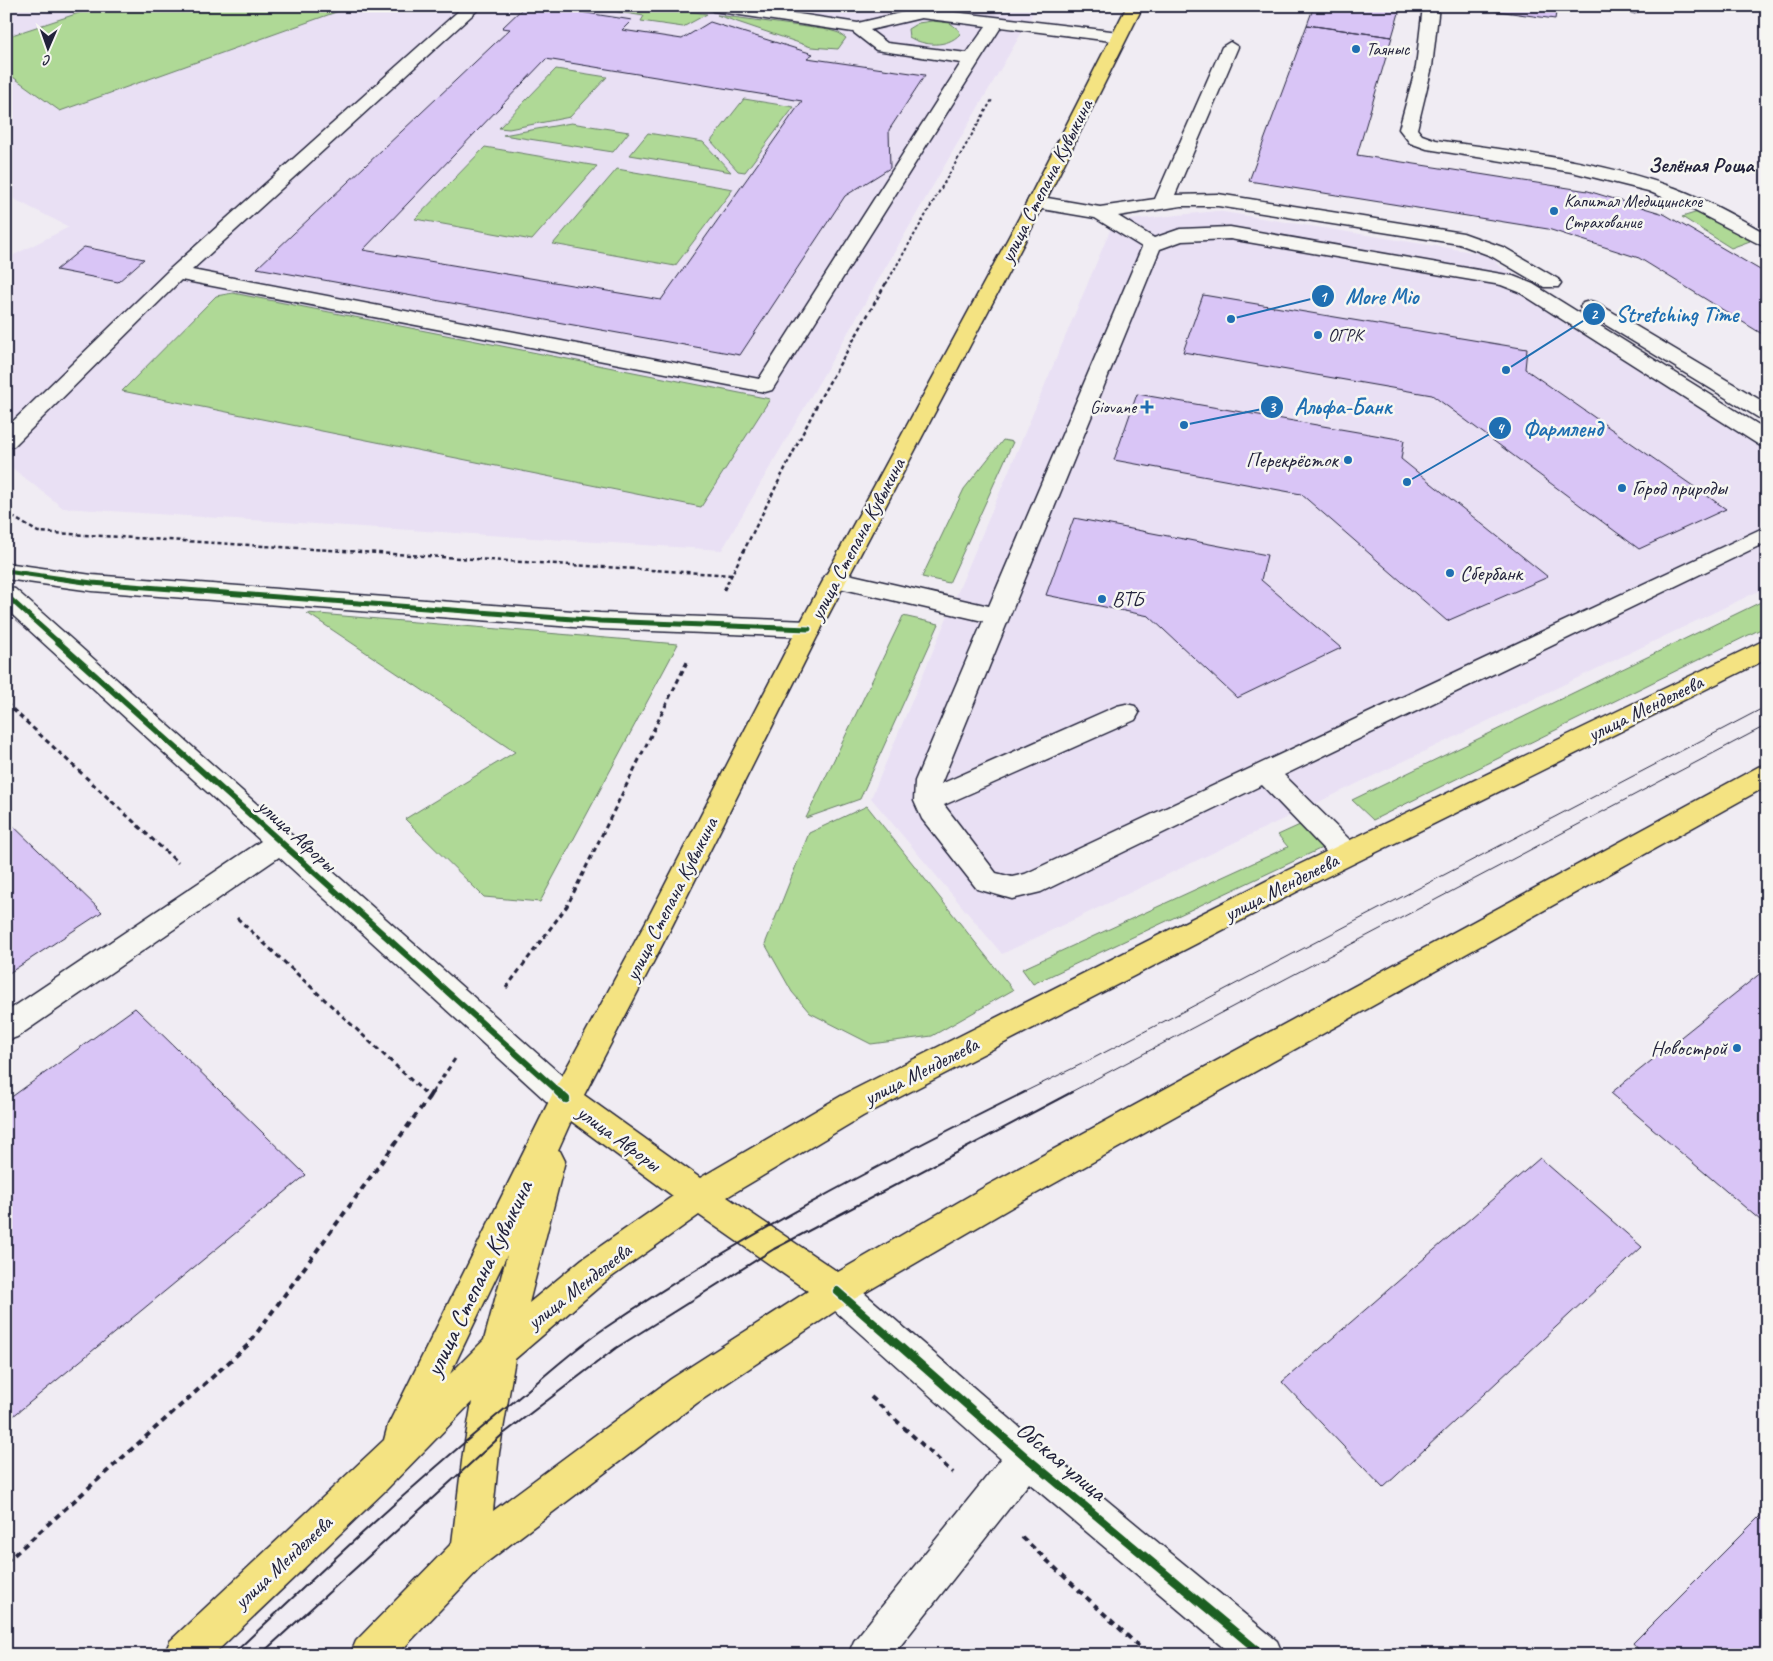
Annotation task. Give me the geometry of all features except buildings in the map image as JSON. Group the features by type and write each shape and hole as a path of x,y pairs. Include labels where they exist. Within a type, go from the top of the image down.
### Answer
{"main road":[{"name":"улица Степана Кувыкина","path":"391,1458 566,1099 658,926 835,579 1036,202 1135,6"},
{"name":"улица Менделеева","path":"184,1655 391,1458 499,1350 594,1270 699,1196 852,1106 1346,854 1767,648"},
{"path":"370,1655 470,1552 684,1392 837,1291 1009,1191 1767,774"},
{"name":"улица Степана Кувыкина","path":"470,1552 481,1453 499,1350 566,1099"},
{"name":"улица Авроры","path":"566,1099 699,1196"},
{"name":"Обская улица","path":"699,1196 837,1291"}],"street":[{"path":"6,441 177,273 474,6"},
{"path":"713,6 858,28 921,13 1119,37"},
{"path":"1431,6 1424,66 1408,129 1416,139 1433,145 1569,166 1629,179 1706,208 1767,242"},
{"path":"177,273 765,386 971,59 996,23"},
{"path":"858,28 882,47 971,59"},
{"path":"1163,202 1230,47"},
{"path":"1036,202 1100,213 1163,202 1198,199 1232,201 1476,243 1503,255 1767,413"},
{"path":"1100,213 1152,245"},
{"path":"1767,440 1526,288 1511,282 1483,274 1230,233 1180,235 1152,245 928,781 928,801 932,812 987,881 1002,887 1021,887 1767,533"},
{"path":"6,571 92,582 705,626 809,629"},
{"path":"835,579 997,616"},
{"name":"улица Авроры","path":"6,595 566,1099"},
{"path":"928,801 1126,713"},
{"path":"1265,772 1346,854"},
{"path":"6,1028 280,842"},
{"name":"Обская улица","path":"837,1291 1026,1457 1263,1655"},
{"path":"868,1655 1026,1457"}],"path":[{"path":"6,1562 248,1345 567,906 705,626 733,575 822,395 994,95"},
{"path":"6,513 38,532 733,575"},
{"path":"6,703 429,1097"}],"shaded area":[{"path":"25,6 1037,6 722,550 63,508 6,463 6,259 69,227 6,195 6,13"},
{"path":"1217,211 1479,253 1500,261 1495,263 1578,311 1767,431 1767,587 1002,954 871,798 1111,228 1130,220"}],"green space":[{"path":"100,6 350,7 60,111 6,72 6,37"},
{"path":"581,6 658,6 707,14 683,27 641,21 644,16"},
{"path":"717,15 829,30 839,33 846,38 838,49 811,47"},
{"path":"932,21 950,23 959,30 960,34 949,42 935,44 928,44 909,37 908,29 918,23"},
{"path":"556,69 607,77 570,117 509,129 499,128"},
{"path":"744,99 794,107 745,172 738,171 711,141"},
{"path":"571,123 629,132 613,152 503,135"},
{"path":"648,133 703,142 731,172 630,155"},
{"path":"485,147 597,166 532,240 415,219"},
{"path":"617,169 733,189 675,266 553,244"},
{"path":"1701,211 1750,241 1731,248 1682,217"},
{"path":"233,293 770,399 701,507 122,391 216,296"},
{"path":"1003,440 1013,442 949,583 922,577 964,489"},
{"path":"1767,599 1767,626 1373,820 1352,800"},
{"path":"307,613 678,644 540,902 484,897 405,819 515,752"},
{"path":"903,616 939,624 860,799 806,818"},
{"path":"867,806 1013,990 932,1036 871,1044 810,1013 792,992 765,944 809,833"},
{"path":"1302,824 1324,847 1033,984 1022,969 1288,847 1278,835"}],"tram line":[{"path":"1022,1093 1092,1059 1767,706"},
{"path":"1069,1093 1767,725"},
{"path":"232,1655 408,1492 480,1429 594,1336 655,1295 758,1232 917,1146 1025,1092"},
{"path":"260,1655 502,1435 616,1348 774,1249 1072,1092"}],"cycle path":[{"path":"6,571 92,583 600,621 809,629"},
{"path":"6,595 566,1099"},
{"path":"837,1291 1026,1457 1263,1655"}],"place":[{"name":"Таяныс","path":"1356,49"},
{"name":"Капитал Медицинское Страхование","path":"1554,211"},
{"name":"More Mio","path":"1231,319"},
{"name":"ОГРК","path":"1318,335"},
{"name":"Stretching Time","path":"1506,370"},
{"name":"Giovane","path":"1147,407"},
{"name":"Альфа-Банк","path":"1184,425"},
{"name":"Перекрёсток","path":"1348,460"},
{"name":"Фармленд","path":"1407,482"},
{"name":"Город природы","path":"1622,488"},
{"name":"Сбербанк","path":"1450,573"},
{"name":"ВТБ","path":"1102,599"},
{"name":"Новострой","path":"1737,1048"}],"district":[{"name":"Зелёная Роща","path":"1701,165"}]}
